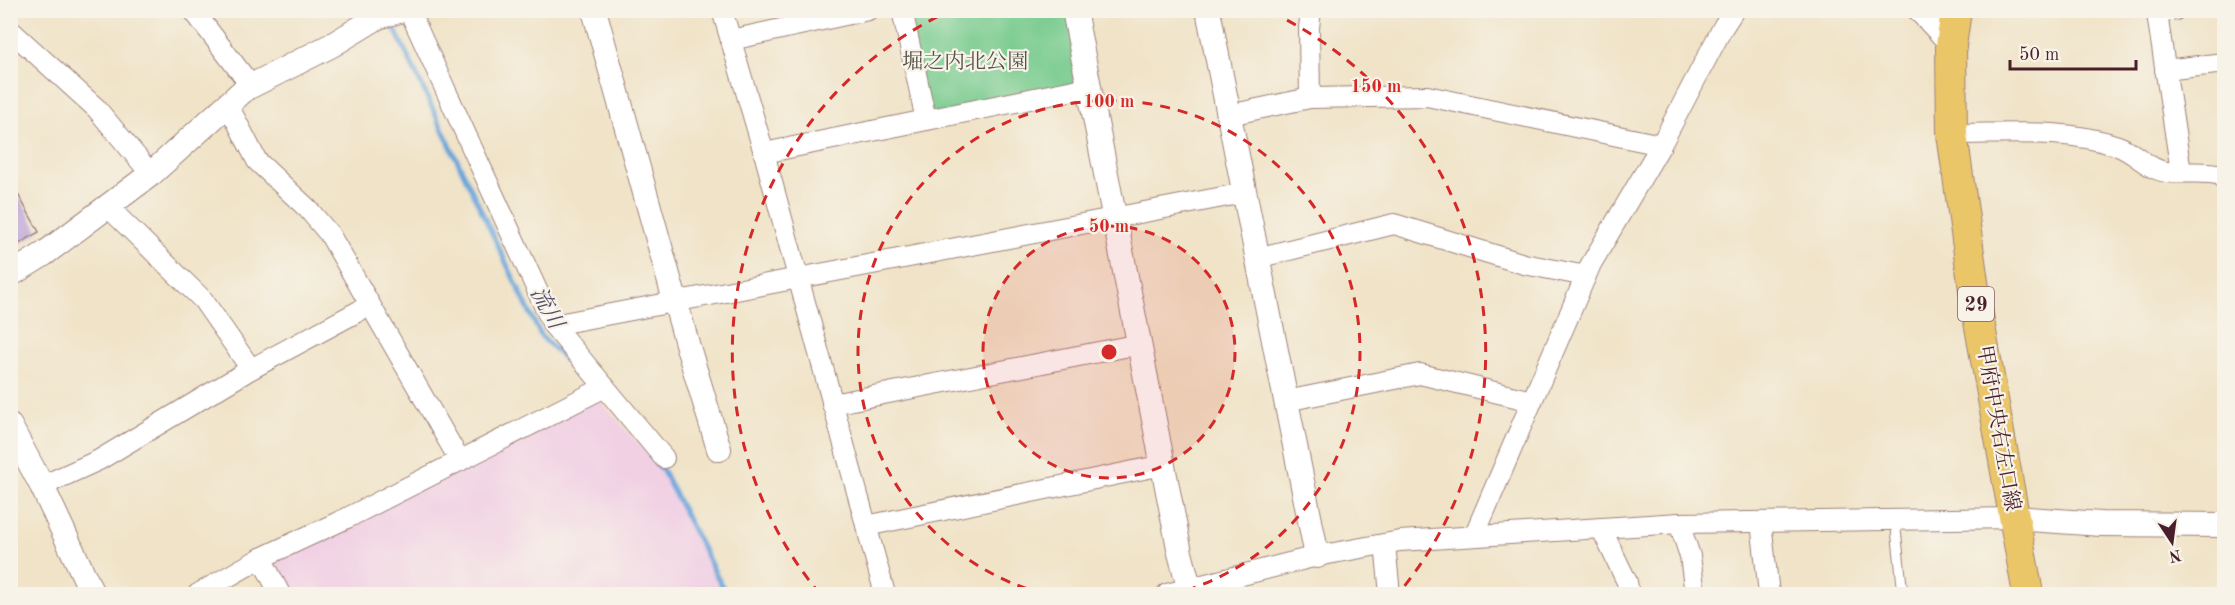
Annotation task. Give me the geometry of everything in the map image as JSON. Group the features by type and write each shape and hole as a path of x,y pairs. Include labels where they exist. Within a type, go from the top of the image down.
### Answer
{"main road":[{"name":"甲府中央右左口線","path":"1956,10 1951,46 1952,134 1977,310 2028,594"}],"street":[{"path":"193,10 251,86"},
{"path":"594,10 719,449"},
{"path":"722,10 764,153 885,594"},
{"path":"731,40 868,10"},
{"path":"902,10 926,120"},
{"path":"1074,10 1163,465 1182,593 1317,556 1385,544 1474,536 1678,523 2015,519 2102,524 2224,525"},
{"path":"1208,10 1317,556"},
{"path":"1310,98 1311,10"},
{"path":"1474,536 1591,264 1661,145 1734,10"},
{"path":"1917,10 1951,46"},
{"path":"2175,10 2157,14 2181,172"},
{"path":"10,275 44,254 151,174 251,86 397,12 553,325 601,389 664,458"},
{"path":"10,30 96,108 151,174"},
{"path":"2166,70 2224,63"},
{"path":"764,153 1089,87"},
{"path":"1229,116 1310,98 1427,96 1661,145"},
{"path":"228,105 258,161 308,209 330,235 460,461"},
{"path":"1952,134 2064,134 2120,146 2165,172 2207,171 2222,176 2224,180"},
{"path":"553,325 1244,193"},
{"path":"107,206 203,300 251,369"},
{"path":"1257,258 1394,225 1524,264 1586,276"},
{"path":"42,486 99,460 251,369 370,305"},
{"path":"832,404 1140,344"},
{"path":"1286,401 1419,374 1532,401"},
{"path":"198,594 261,558 347,518 601,389"},
{"path":"10,426 42,486 92,594"},
{"path":"866,526 1163,465"},
{"path":"1761,522 1768,594"},
{"path":"1678,523 1690,556 1695,594"},
{"path":"1601,528 1627,582 1629,594"},
{"path":"1385,544 1390,594"},
{"path":"261,558 280,594"}],"lane":[{"path":"1895,520 1903,594"}],"shaded area":[{"path":"593,393 663,471 722,594 288,594 271,562"}],"green space":[{"name":"堀之内北公園","path":"902,11 1074,11 1089,87 926,120"}],"building":[{"path":"10,180 39,232 17,245 10,234"}],"waterway":[{"name":"流川","path":"391,21 541,336 591,385"},
{"name":"流川","path":"655,461 663,471 726,594"}]}
